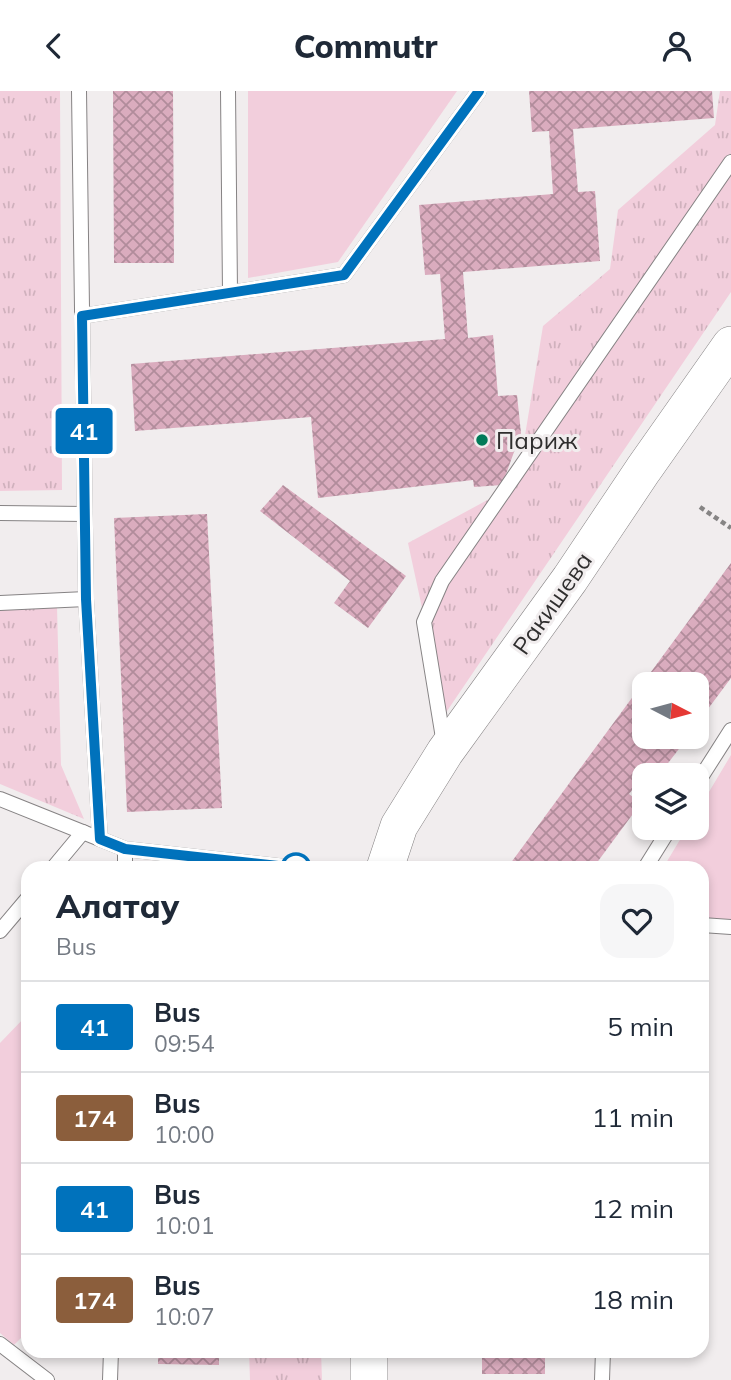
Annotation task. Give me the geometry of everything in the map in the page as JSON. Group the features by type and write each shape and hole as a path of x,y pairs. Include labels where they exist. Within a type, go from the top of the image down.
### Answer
{"street":[{"name":"Ракишева","path":"387,861 399,826 445,752 570,579 731,345"},
{"path":"369,1358 369,1380"}],"lane":[{"path":"79,91 86,599 100,839"},
{"path":"228,91 230,292"},
{"path":"82,316 344,275 479,91"},
{"path":"445,752 424,622 442,580 731,162"},
{"path":"0,513 85,514"},
{"path":"0,603 86,599"},
{"path":"709,765 731,730"},
{"path":"0,799 125,849 233,861"},
{"path":"59,861 83,832"},
{"path":"649,861 662,840"},
{"path":"125,849 125,861"},
{"path":"0,931 21,906"},
{"path":"709,925 731,927"},
{"path":"0,1343 47,1380"},
{"path":"110,1380 111,1358"},
{"path":"602,1380 603,1358"}],"path":[{"path":"700,507 731,528"}],"green space":[{"path":"0,91 60,91 62,490 0,491"},
{"path":"248,91 457,91 338,262 248,278"},
{"path":"720,91 731,91 731,292 445,714 408,543 517,484 543,326 610,269 618,210 715,125"},
{"path":"57,606 61,765 84,819 0,784 0,610"},
{"path":"731,755 731,926 709,925 709,861 667,861 680,840 709,840 709,792"},
{"path":"21,1021 21,1338 14,1345 0,1333 0,1043"},
{"path":"249,1358 321,1358 322,1380 250,1380"}],"building":[{"path":"113,91 173,91 174,263 114,263"},
{"path":"529,91 712,91 714,118 573,129 578,192 595,191 600,261 463,272 468,338 493,335 498,396 517,395 521,433 502,485 474,487 473,480 318,498 311,417 135,431 131,364 445,339 440,274 425,275 419,205 553,194 549,131 532,132"},
{"path":"283,485 406,576 368,628 334,603 350,581 260,511"},
{"path":"207,514 222,808 127,812 114,518"},
{"path":"731,563 731,678 709,708 709,672 651,672"},
{"path":"632,698 632,749 679,749 668,763 632,763 632,790 629,794 632,796 632,815 598,861 512,861"},
{"path":"158,1358 219,1358 219,1365 158,1364"},
{"path":"482,1358 545,1358 545,1374 482,1374"}],"bus line":[{"name":"41","path":"233,861 125,849 100,839 86,599 82,316 344,275 479,91"}],"place":[{"name":"Париж","path":"482,440"}]}
